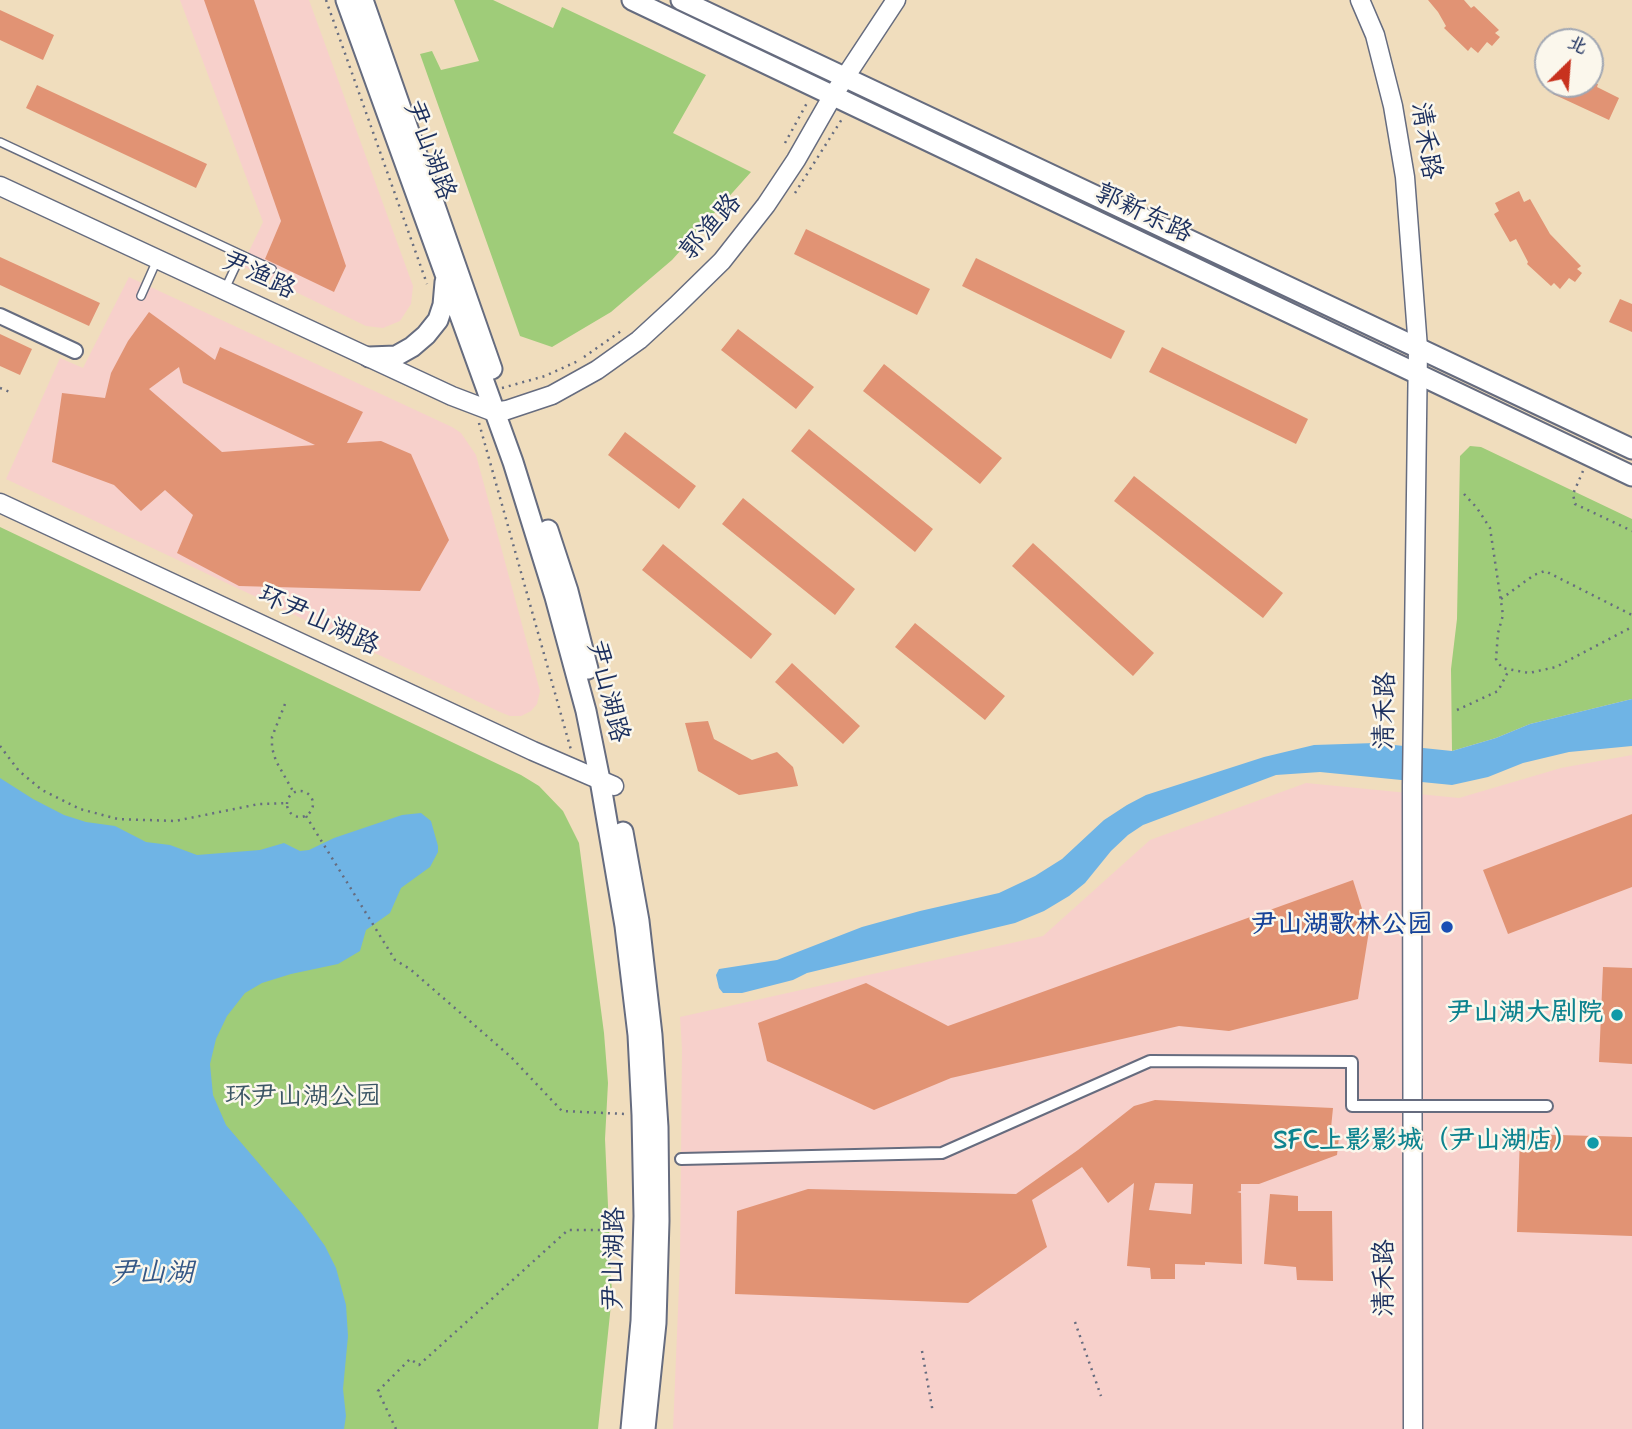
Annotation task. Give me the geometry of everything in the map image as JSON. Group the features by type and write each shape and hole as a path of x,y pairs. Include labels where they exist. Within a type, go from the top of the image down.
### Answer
{"main road":[{"name":"尹山湖路","path":"346,0 513,462 555,597 607,783 639,921 652,1035 658,1127 658,1272 643,1390 631,1429"},
{"name":"郭新东路","path":"632,0 1632,476"},
{"name":"郭新东路","path":"681,0 1632,449"},
{"name":"尹山湖路","path":"367,6 493,409"},
{"path":"369,357 396,356 426,335 438,320 443,305 445,278"},
{"name":"尹山湖路","path":"607,783 638,1035 642,1115 641,1321 645,1429"}],"street":[{"name":"郭渔路","path":"493,409 552,395 597,370 639,340 722,261 766,205 796,160 832,96 896,0"},
{"name":"清禾路","path":"1360,0 1375,35 1393,106 1405,177 1419,348 1412,785 1413,1429"},
{"name":"尹渔路","path":"0,186 452,396 493,409"},
{"path":"0,316 75,351"},
{"name":"环尹山湖路","path":"0,503 607,783"},
{"path":"681,1158 942,1153 1150,1061 1352,1062 1352,1106 1547,1106"}],"lane":[{"path":"0,142 272,269"},
{"path":"225,290 241,255"},
{"path":"141,296 158,259"}],"path":[{"path":"326,0 427,283 428,294"},
{"path":"0,388 12,393"},
{"path":"493,409 577,770"},
{"path":"1583,471 1573,494 1575,504 1632,531"},
{"path":"1464,494 1490,528 1503,615 1497,633 1496,659 1502,668 1529,673 1556,667 1632,627"},
{"path":"1501,600 1545,570 1632,615"},
{"path":"1457,710 1498,691 1509,670"},
{"path":"285,704 272,737 272,748 276,761 294,793"},
{"path":"0,746 19,771 41,790 80,809 118,819 175,821 259,804 287,803"},
{"path":"287,803 294,793 303,792 310,796 312,809 306,816"},
{"path":"287,803 293,815 306,816"},
{"path":"306,816 395,960 410,969 511,1057 562,1111 642,1115"},
{"path":"397,1429 378,1391 410,1359 419,1366 568,1230 643,1231"},
{"path":"1075,1322 1101,1396"},
{"path":"922,1351 933,1413"}],"shaded area":[{"path":"180,0 309,0 413,286 411,304 400,321 383,328 366,326 242,266 263,222"},
{"path":"129,277 461,433 476,455 540,691 537,704 531,711 521,716 500,712 6,479 60,358 83,368"},
{"name":"尹山湖歌林公园","path":"1632,755 1632,1429 673,1429 680,1262 680,1017 1043,936 1150,840 1306,783 1459,798 1561,768"}],"green space":[{"path":"454,0 493,0 553,28 562,7 706,75 673,133 751,172 672,260 611,312 552,347 520,336 420,54 432,51 441,70 479,61"},
{"path":"1470,446 1481,447 1632,519 1632,699 1530,724 1496,738 1452,751 1451,669 1457,619 1460,456"},
{"name":"环尹山湖公园","path":"0,527 521,775 539,786 563,811 579,843 608,1083 605,1139 612,1295 598,1429 0,1429"}],"water":[{"path":"1632,699 1632,746 1569,752 1452,785 1320,772 1276,775 1143,825 1111,851 1085,883 1069,896 1044,911 1015,923 807,973 793,980 742,993 723,993 719,988 716,975 719,969 777,960 862,927 999,893 1035,876 1062,859 1104,820 1146,795 1264,757 1314,745 1375,743 1452,751 1496,738 1530,724"},
{"name":"尹山湖","path":"0,778 64,815 86,822 115,826 146,842 170,845 197,855 260,850 284,843 300,851 309,850 334,838 402,815 421,813 431,821 438,852 430,867 401,888 390,913 366,930 360,951 338,964 262,983 245,993 227,1016 216,1039 210,1064 213,1095 226,1125 302,1214 325,1246 336,1268 346,1305 348,1336 343,1389 346,1416 344,1429 0,1429"}],"building":[{"path":"204,0 254,0 346,266 334,292 265,259 281,221"},
{"path":"1428,0 1464,0 1499,30 1495,33 1500,37 1492,46 1487,42 1478,53 1471,47 1468,51 1444,28 1446,26 1438,12"},
{"path":"0,10 54,35 43,60 0,40"},
{"path":"37,85 207,164 196,188 26,108"},
{"path":"1604,90 1619,98 1609,120 1562,98 1604,98"},
{"path":"1519,191 1524,202 1530,199 1550,234 1581,266 1577,269 1582,273 1575,282 1569,278 1560,289 1554,283 1551,286 1527,264 1516,239 1510,242 1494,214 1499,211 1495,203"},
{"path":"806,229 930,289 917,315 794,254"},
{"path":"0,257 100,303 89,326 0,285"},
{"path":"976,258 1125,331 1111,359 962,286"},
{"path":"1620,299 1632,304 1632,332 1609,322"},
{"path":"149,312 215,360 220,347 363,412 347,443 381,441 411,454 449,540 420,591 239,586 177,553 193,515 165,490 141,511 114,485 52,462 62,393 105,398 111,373 128,341","holes":["179,367 183,383 315,445 222,452 149,389"]},
{"path":"738,329 814,387 796,409 721,350"},
{"path":"0,334 32,349 20,375 0,366"},
{"path":"1162,347 1308,419 1296,444 1149,372"},
{"path":"884,364 1002,458 980,484 863,391"},
{"path":"809,429 933,529 915,552 791,451"},
{"path":"625,432 696,486 679,509 608,455"},
{"path":"1134,476 1283,593 1263,618 1114,501"},
{"path":"743,498 855,589 835,615 722,524"},
{"path":"1033,543 1154,653 1133,676 1012,566"},
{"path":"663,544 772,634 751,659 642,570"},
{"path":"915,623 1005,696 985,720 895,647"},
{"path":"792,663 860,726 843,744 775,682"},
{"path":"708,721 714,739 752,760 777,752 793,767 798,786 739,795 698,771 685,723"},
{"path":"1632,814 1632,887 1508,934 1483,870"},
{"path":"1353,880 1369,931 1358,999 1229,1031 1179,1026 951,1078 874,1110 767,1061 758,1023 866,983 948,1026"},
{"name":"尹山湖大剧院","path":"1603,967 1632,968 1632,1064 1599,1062"},
{"path":"1155,1100 1333,1108 1331,1128 1339,1137 1337,1155 1259,1184 1241,1184 1241,1191 1237,1192 1241,1193 1242,1264 1175,1264 1175,1279 1151,1279 1150,1268 1127,1266 1134,1183 1108,1203 1082,1167 1032,1200 1047,1247 968,1303 735,1294 737,1211 808,1189 1016,1194 1134,1106","holes":["1155,1183 1193,1184 1191,1214 1149,1210"]},
{"path":"1520,1134 1632,1137 1632,1236 1517,1232"},
{"path":"1270,1194 1298,1196 1298,1211 1332,1211 1333,1281 1297,1280 1296,1267 1264,1264"}],"place":[{"name":"尹山湖歌林公园","path":"1447,927"},
{"name":"尹山湖大剧院","path":"1617,1015"},
{"name":"SFC上影影城（尹山湖店）","path":"1593,1143"}]}
